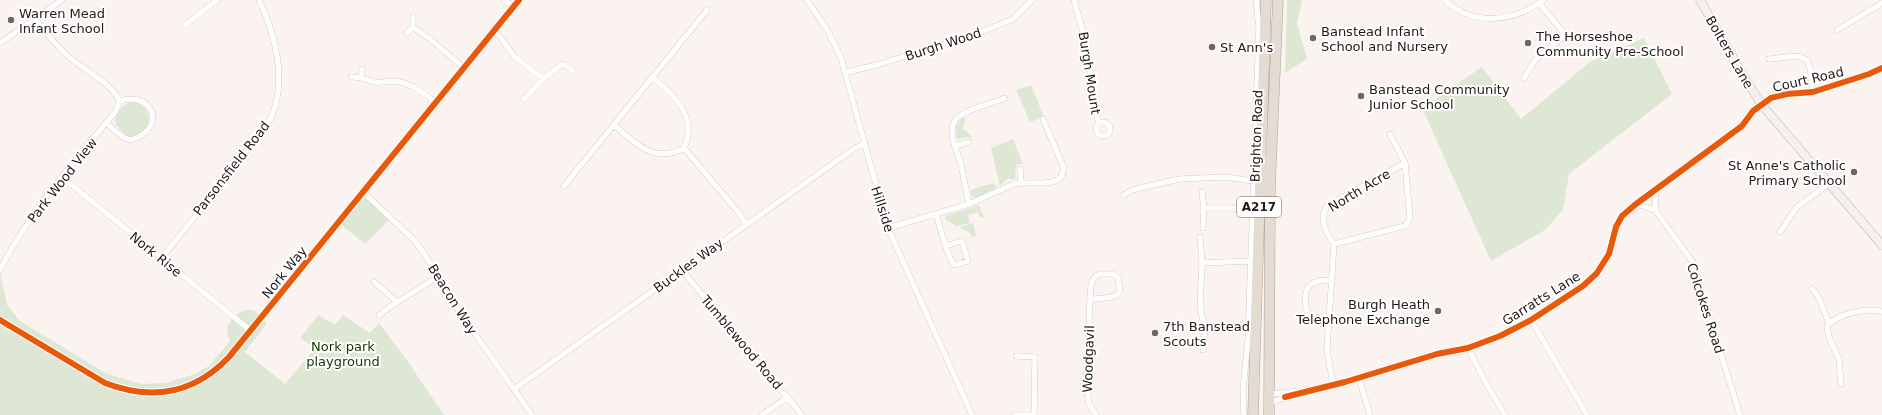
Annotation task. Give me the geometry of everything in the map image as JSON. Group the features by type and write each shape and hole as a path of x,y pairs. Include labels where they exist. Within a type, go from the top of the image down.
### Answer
{"highway":[{"name":"Brighton Road","path":"1254,415 1266,0"},
{"name":"Brighton Road","path":"1269,415 1270,186 1278,0"},
{"path":"1260,415 1262,399 1269,399"}],"main road":[{"name":"Bolters Lane","path":"1700,0 1742,75 1761,104 1882,245"}],"street":[{"path":"0,43 62,0"},
{"path":"185,25 217,0"},
{"name":"Parsonsfield Road","path":"161,258 212,194 272,114 278,85 277,58 270,26 259,0"},
{"path":"504,0 513,7"},
{"name":"Nork Way","path":"0,320 105,383 122,390 140,393 158,393 176,390 206,378 218,369 251,331 463,67 519,0"},
{"name":"Hillside","path":"807,0 828,31 846,72 864,144 888,228 972,415"},
{"name":"Burgh Wood","path":"846,72 877,65 980,33 1013,19 1032,0"},
{"name":"Burgh Mount","path":"1074,0 1087,47 1095,114 1099,122"},
{"name":"Brighton Road","path":"1244,415 1243,390 1248,340 1259,52 1259,28 1256,0"},
{"path":"1445,0 1469,17 1481,18 1494,18 1522,12 1541,2 1562,30 1564,36 1535,60 1524,78"},
{"path":"1836,30 1882,3"},
{"path":"564,186 708,10"},
{"path":"407,33 413,27 413,17"},
{"path":"36,19 56,45 108,87 118,96 120,101 131,98 137,99 151,110 154,115 152,122 142,135 134,139 128,140 106,123"},
{"path":"413,27 430,39 463,67"},
{"path":"493,31 501,38 514,56 543,78"},
{"path":"1769,58 1798,56 1807,60 1810,68 1813,92"},
{"path":"524,99 543,78 562,64 573,71"},
{"path":"361,76 362,68"},
{"name":"Court Road","path":"1761,104 1778,95 1813,92 1869,74 1882,68"},
{"path":"351,77 361,76 374,82 393,81 410,85 417,88 435,102"},
{"path":"614,125 644,150 666,154 676,152 684,148 688,138 685,111 674,96 653,78"},
{"path":"969,204 961,162 955,146 953,125 957,119 965,113 1005,98"},
{"name":"Park Wood View","path":"0,270 24,227 119,106 120,101"},
{"name":"Garratts Lane","path":"1269,399 1333,385 1436,354 1468,348 1500,336 1531,320 1583,286 1597,273 1608,254 1616,227 1622,216 1742,126 1761,104"},
{"path":"888,228 969,204 1021,182 1050,183 1063,174 1063,166 1043,119"},
{"name":"North Acre","path":"1334,244 1405,226 1409,223 1410,218 1405,164 1390,134"},
{"path":"955,146 969,142"},
{"name":"Buckles Way","path":"514,389 854,148 864,144"},
{"path":"684,148 746,224"},
{"name":"North Acre","path":"1333,385 1327,349 1334,244 1330,239 1322,218 1327,206 1405,164"},
{"path":"1020,169 1021,182"},
{"path":"1124,195 1132,190 1179,179 1224,177 1254,181"},
{"name":"Nork Rise","path":"62,178 251,331"},
{"path":"1780,232 1798,207 1830,184"},
{"path":"1636,204 1655,210 1656,189"},
{"name":"Beacon Way","path":"363,192 414,240 439,276 458,308 532,415"},
{"path":"1202,192 1204,208 1203,228"},
{"path":"1204,208 1232,208 1253,212"},
{"name":"Colcokes Road","path":"1655,210 1695,268 1740,415"},
{"path":"936,214 946,246 954,265 968,261 962,241 946,246"},
{"path":"1200,237 1202,263 1201,312 1205,330 1203,350"},
{"path":"1202,263 1250,261"},
{"name":"Tumblewood Road","path":"682,270 802,415"},
{"name":"Woodgavil","path":"1090,300 1116,296 1120,292 1118,278 1113,274 1107,273 1095,276 1092,280 1090,300 1086,387 1089,404 1096,415"},
{"path":"380,315 397,302 439,276"},
{"path":"1328,318 1312,317 1308,314 1306,309 1307,290 1310,285 1316,282 1332,280"},
{"path":"374,282 397,302"},
{"path":"1812,289 1818,296 1829,323 1827,331 1840,359 1841,384"},
{"path":"1829,323 1835,319 1864,310 1873,309 1882,312"},
{"path":"1531,320 1587,415"},
{"path":"1205,330 1213,330"},
{"path":"1468,348 1487,385 1505,415"},
{"path":"1014,415 1034,415 1035,357 1016,356"},
{"path":"1359,378 1370,415"},
{"name":"Garratts Lane","path":"1269,399 1303,391"},
{"path":"762,415 788,397"}],"green space":[{"path":"1287,0 1302,0 1297,23 1307,59 1285,73"},
{"path":"1644,38 1672,94 1569,174 1563,210 1545,230 1491,261 1422,108 1482,67 1521,119 1590,62"},
{"path":"1031,85 1044,117 1030,122 1016,90"},
{"path":"130,102 139,104 145,108 148,114 148,120 147,126 143,132 137,136 129,137 116,125 115,121 120,109"},
{"path":"963,117 965,119 963,129 973,137 958,139 956,127"},
{"path":"1013,139 1023,164 1016,165 1015,179 1007,179 1000,186 991,148"},
{"path":"994,183 996,188 975,198 972,197 970,190"},
{"path":"363,192 391,218 365,244 338,222"},
{"path":"979,205 984,217 980,218 978,212 968,215 970,223 956,226 945,219 945,216"},
{"path":"973,223 976,236 972,237 970,233 960,227"},
{"name":"Nork park playground","path":"0,272 7,305 20,321 107,374 141,384 166,383 195,374 209,366 230,341 227,332 233,318 237,314 246,310 256,312 267,323 245,352 285,384 315,348 300,338 318,315 335,325 343,315 370,333 379,323 406,359 444,415 0,415"}],"cycle path":[{"path":"0,320 105,383 122,389 139,392 172,391 201,379 216,369 229,357 519,0"},
{"path":"1285,397 1345,382 1437,354 1468,348 1500,336 1531,320 1583,286 1597,273 1609,254 1616,227 1622,216 1742,126 1753,111 1771,98 1787,94 1813,92 1869,74 1882,68"}],"place":[{"name":"Warren Mead Infant School","path":"11,20"},
{"name":"Banstead Infant School and Nursery","path":"1313,38"},
{"name":"The Horseshoe Community Pre-School","path":"1528,43"},
{"name":"St Ann's","path":"1212,47"},
{"name":"Banstead Community Junior School","path":"1361,96"},
{"name":"St Anne's Catholic Primary School","path":"1854,172"},
{"name":"Burgh Heath Telephone Exchange","path":"1438,311"},
{"name":"7th Banstead Scouts","path":"1155,333"}]}
